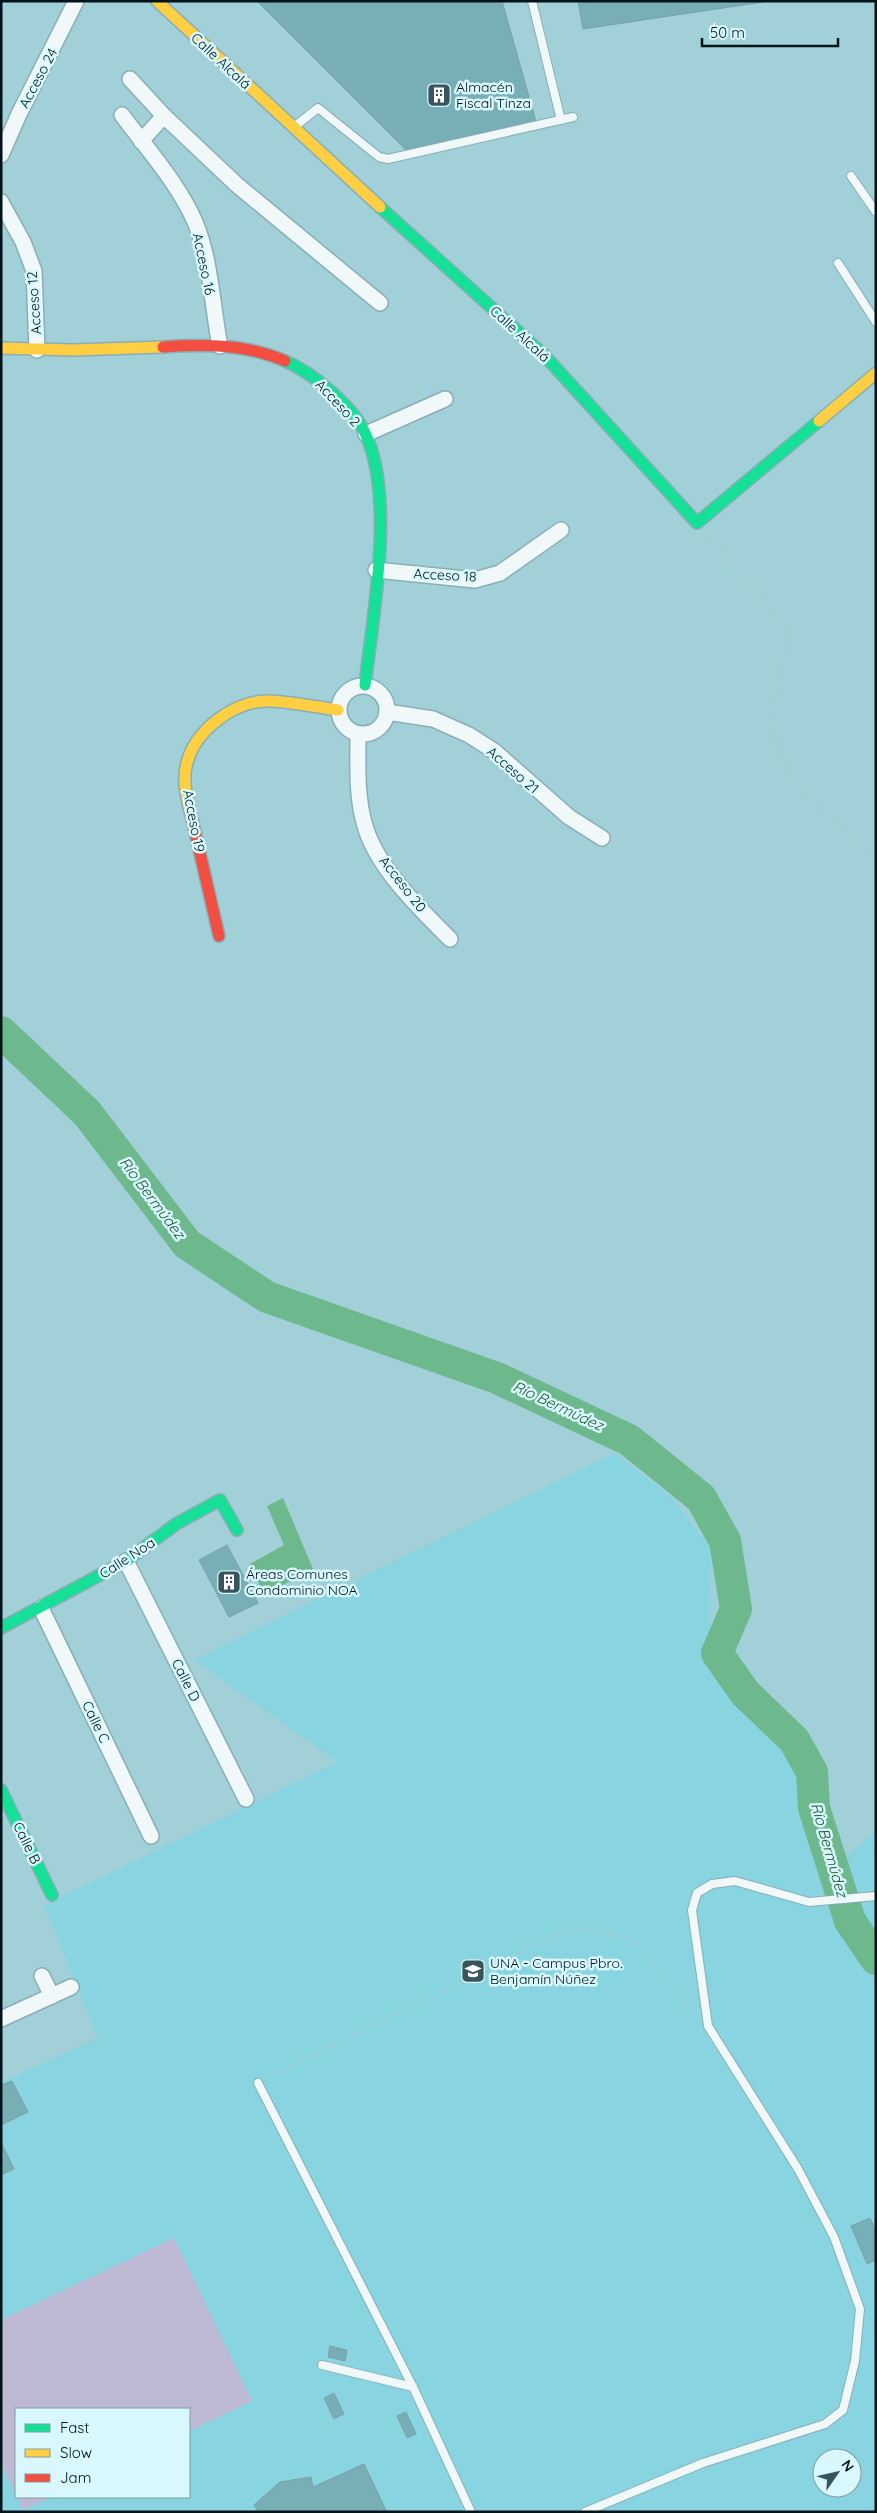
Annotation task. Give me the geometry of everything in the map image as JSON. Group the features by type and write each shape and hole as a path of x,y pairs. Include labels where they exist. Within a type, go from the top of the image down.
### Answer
{"street":[{"name":"Acceso 24","path":"1,155 19,114 76,1"},
{"name":"Calle Alcalá","path":"157,1 293,128 544,355 696,523"},
{"path":"130,79 164,116 237,185 380,303"},
{"name":"Acceso 16","path":"122,115 182,196 195,223 206,256 220,346"},
{"path":"142,141 164,116"},
{"name":"Acceso 12","path":"1,202 24,242 34,271 37,350"},
{"name":"Acceso 2","path":"1,348 37,350 220,346 262,352 289,361 318,380 343,405 366,434 377,470 380,507 365,685"},
{"path":"696,523 876,373"},
{"path":"366,434 445,400"},
{"name":"Acceso 18","path":"376,570 475,580 500,573 561,530"},
{"path":"365,685 379,692 384,698 387,712 380,727 374,732 358,734 344,725 338,710 343,694 349,689 365,685"},
{"name":"Acceso 19","path":"219,936 186,793 186,767 196,743 219,718 244,706 269,701 338,710"},
{"name":"Acceso 21","path":"387,712 433,718 469,735 494,751 569,817 602,838"},
{"name":"Acceso 20","path":"358,734 358,791 365,827 383,864 418,906 450,939"},
{"name":"Calle Noa","path":"1,1628 126,1561 176,1524 220,1500 237,1530"},
{"name":"Calle D","path":"126,1561 246,1799"},
{"name":"Calle C","path":"41,1608 151,1836"},
{"name":"Calle B","path":"1,1790 52,1896"},
{"path":"42,1976 52,1996"},
{"path":"1,2019 71,1987"}],"lane":[{"path":"532,1 562,120"},
{"path":"293,128 318,108 378,158 388,159 573,117"},
{"path":"851,176 876,212"},
{"path":"838,263 876,322"},
{"path":"585,2512 702,2463 825,2424 843,2410 855,2361 860,2309 834,2237 798,2169 708,2026 692,1910 697,1893 712,1884 735,1880 809,1902 876,1896"},
{"path":"258,2083 413,2387 471,2512"},
{"path":"322,2365 413,2387"}],"path":[{"path":"696,523 764,598 789,634 773,710 776,745 791,773 824,814 876,857"},
{"path":"258,2083 560,1933 587,1929 611,1932 635,1944 695,2015 708,2026"}],"shaded area":[{"name":"UNA - Campus Pbro. Benjamín Núñez","path":"614,1453 668,1494 711,1548 710,1656 737,1694 789,1745 802,1774 801,1815 824,1877 876,1831 876,2512 1,2512 1,2083 98,2038 44,1905 338,1762 194,1660"},
{"path":"283,1498 313,1569 264,1595 250,1564 284,1545 267,1506"},
{"path":"174,2238 252,2401 190,2431 190,2408 15,2408 15,2493 1,2464 1,2320"},
{"path":"17,2498 49,2498 23,2510"}],"building":[{"name":"Almacén Fiscal Tinza","path":"257,1 502,1 537,125 409,153"},
{"path":"578,1 763,1 763,2 583,29"},
{"name":"Áreas Comunes Condominio NOA","path":"227,1545 258,1603 229,1617 199,1560"},
{"path":"12,2081 28,2112 1,2125 1,2085"},
{"path":"1,2142 14,2169 1,2175"},
{"path":"870,2218 876,2231 876,2260 867,2264 851,2226"},
{"path":"330,2346 347,2350 345,2361 328,2357"},
{"path":"334,2393 344,2414 334,2419 324,2398"},
{"path":"406,2412 416,2434 407,2438 397,2416"},
{"path":"364,2464 386,2510 382,2512 259,2512 254,2505 280,2482 311,2477 313,2487"}],"waterway":[{"name":"Río Bermúdez","path":"1,1032 87,1113 187,1244 267,1297 497,1378 629,1440 701,1498 725,1541 736,1609 717,1653 745,1693 794,1740 812,1772 814,1808 850,1921 876,1959"}],"traffic: fast":[{"path":"380,207 544,355 697,523 819,421"},
{"path":"285,361 320,382 352,413 366,435 375,462 381,524 376,592 365,685"},
{"path":"1,1628 126,1561 176,1524 220,1500 237,1530"},
{"path":"1,1790 52,1895"}],"traffic: slow":[{"path":"157,1 380,207"},
{"path":"1,348 73,350 163,347"},
{"path":"819,421 876,373"},
{"path":"193,823 185,788 186,767 197,741 217,720 229,712 256,702 295,703 338,710"}],"traffic: jam":[{"path":"163,347 225,346 256,351 285,361"},
{"path":"193,823 219,936"}],"place":[{"name":"Almacén Fiscal Tinza","path":"439,95"},
{"name":"Áreas Comunes Condominio NOA","path":"229,1582"},
{"name":"UNA - Campus Pbro. Benjamín Núñez","path":"473,1971"}]}
